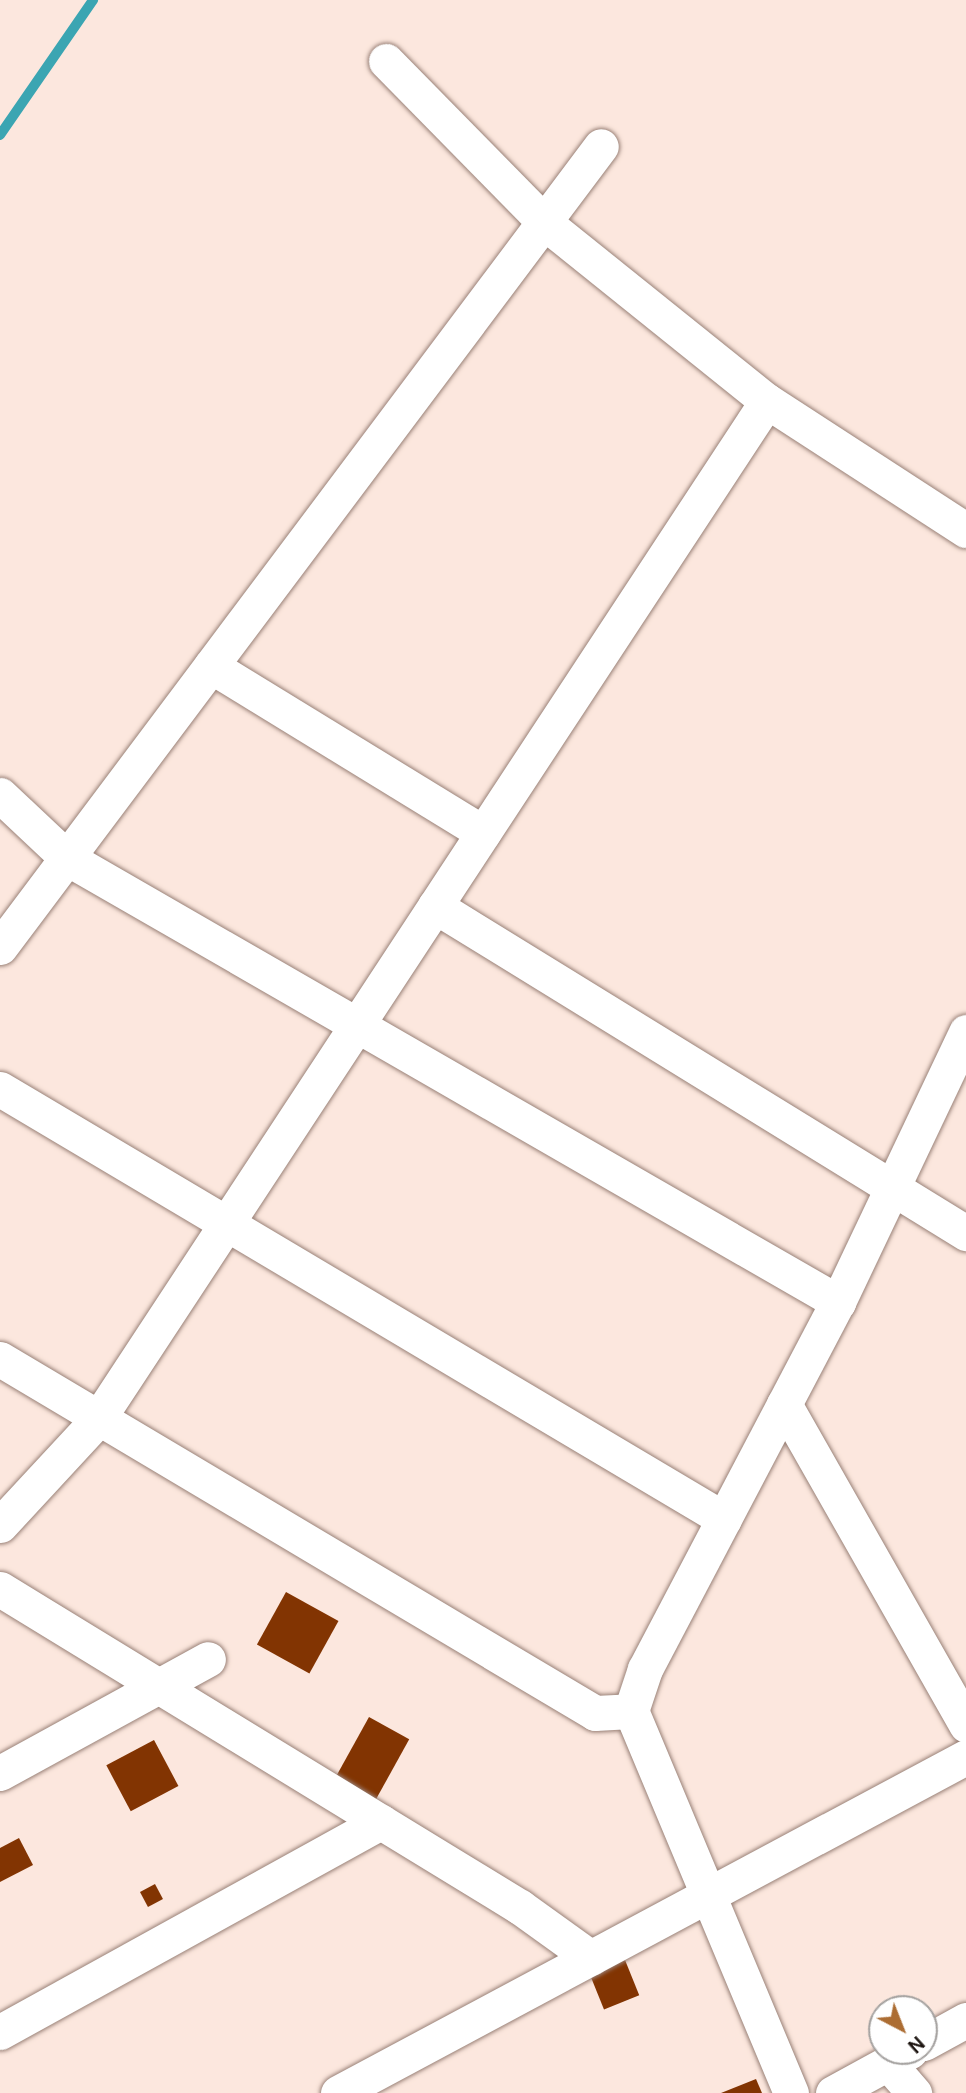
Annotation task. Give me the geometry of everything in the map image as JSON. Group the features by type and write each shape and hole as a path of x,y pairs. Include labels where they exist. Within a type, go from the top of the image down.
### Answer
{"street":[{"path":"386,61 544,222 767,401 966,530"},
{"path":"0,947 601,146"},
{"path":"0,1525 98,1419 767,401"},
{"path":"211,666 483,833"},
{"path":"0,795 67,858 838,1302"},
{"path":"435,906 966,1233"},
{"path":"791,2093 631,1711 645,1669 838,1302 966,1032"},
{"path":"0,1089 225,1226 724,1519"},
{"path":"0,1359 595,1713 631,1711"},
{"path":"784,1404 966,1725"},
{"path":"0,1589 520,1907 591,1958"},
{"path":"0,1773 208,1659"},
{"path":"338,2093 966,1756"},
{"path":"0,2032 381,1822"},
{"path":"938,2035 966,2020"},
{"path":"833,2093 884,2065"},
{"path":"902,2065 914,2093"}],"building":[{"path":"286,1592 338,1621 309,1674 257,1644"},
{"path":"369,1717 409,1739 375,1801 335,1778"},
{"path":"154,1740 178,1786 131,1811 106,1765"},
{"path":"19,1838 33,1865 0,1882 0,1848"},
{"path":"155,1884 163,1899 148,1907 140,1892"},
{"path":"625,1960 639,1995 604,2009 590,1974"},
{"path":"756,2079 762,2093 721,2093"}],"waterway":[{"path":"0,135 93,0"}]}
